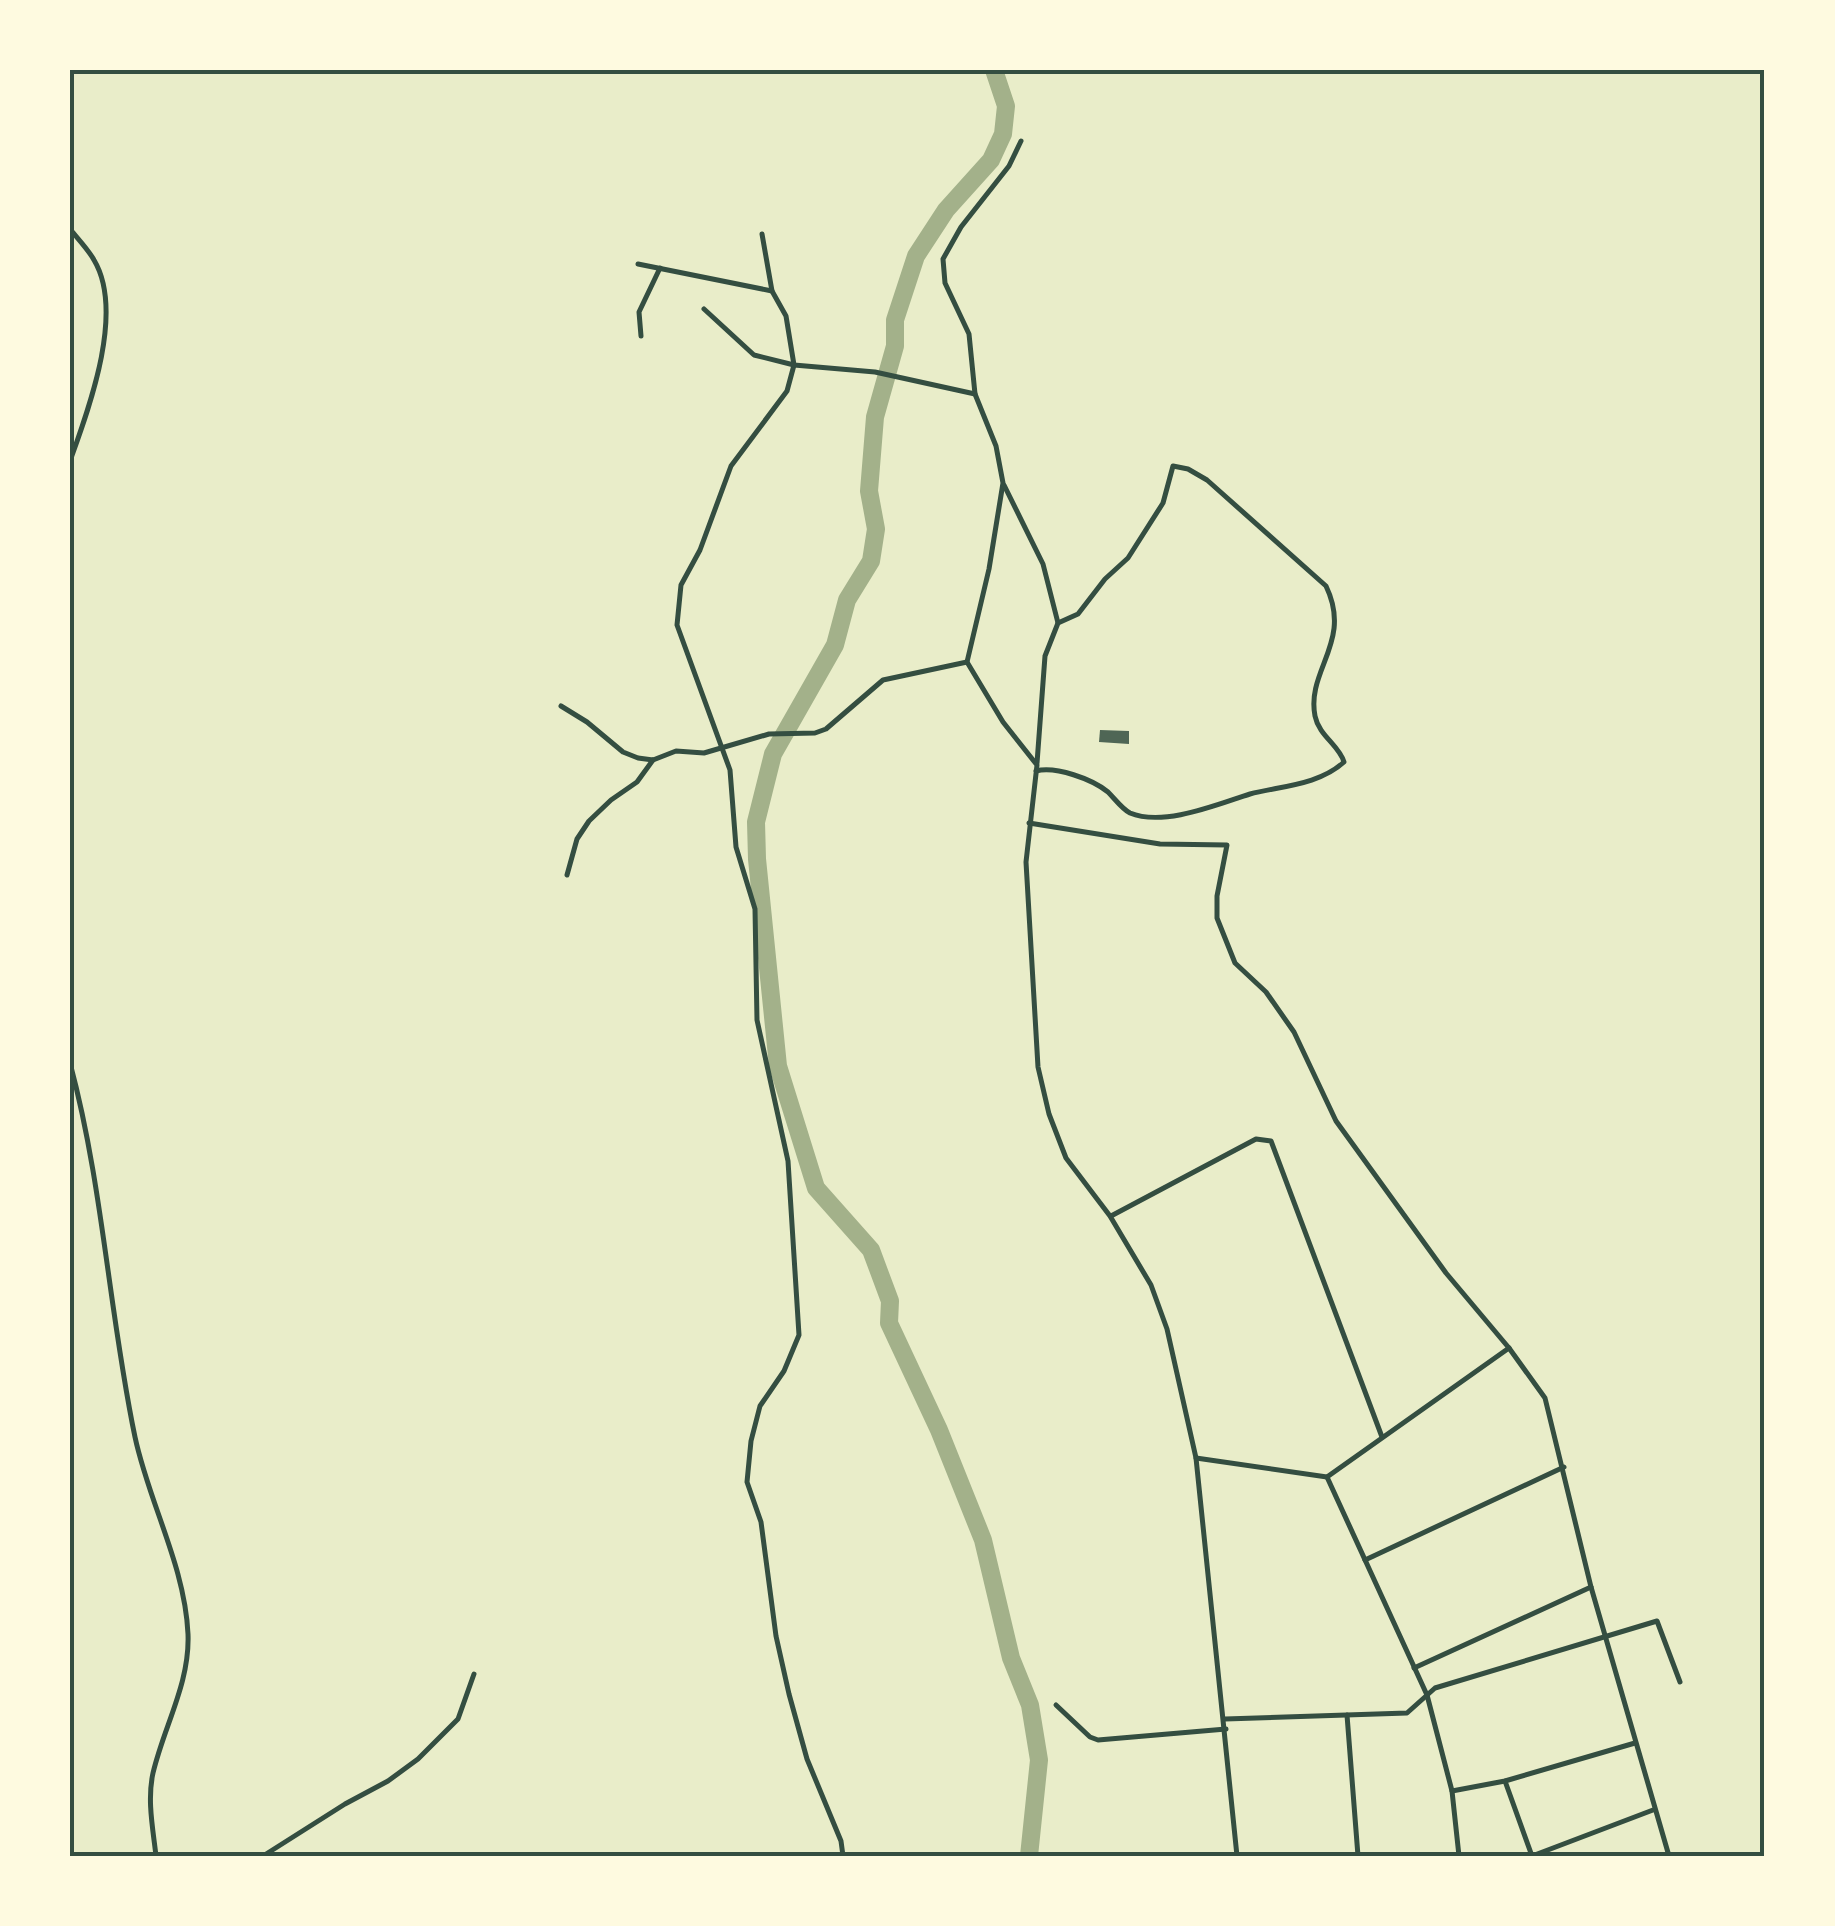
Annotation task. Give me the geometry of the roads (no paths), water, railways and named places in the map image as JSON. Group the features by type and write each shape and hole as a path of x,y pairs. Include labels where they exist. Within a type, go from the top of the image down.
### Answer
{"street":[{"path":"1020,142 1009,166 960,227 943,260 945,283 970,342 975,394 996,446 1003,482 1043,564 1058,623 1045,656 1026,862 1038,1066 1056,1136 1066,1158 1110,1216 1151,1285 1162,1312 1196,1458 1237,1856"},
{"path":"70,228 96,262 107,310 101,364 70,460"},
{"path":"762,234 772,291 786,316 794,364 787,392 730,466 677,605 682,644 730,770 736,848 755,909 756,1020 788,1162 799,1335 784,1372 760,1406 747,1482 760,1522 776,1636 789,1694 807,1758 841,1841 843,1856"},
{"path":"638,264 772,291"},
{"path":"641,336 638,312 660,268"},
{"path":"704,309 754,354 794,364 875,372 975,394"},
{"path":"1003,482 989,569 966,662 1036,768 1104,789 1128,813 1150,816 1209,809 1304,782 1344,762 1322,732 1315,714 1316,690 1337,618 1326,586 1207,480 1188,469 1174,466 1163,503 1128,558 1105,579 1078,614 1058,623"},
{"path":"561,706 623,752 653,760 676,751 704,753 769,734 826,729 883,680 966,662"},
{"path":"567,875 582,830 610,800 637,782 653,760"},
{"path":"1029,824 1160,844 1227,846 1217,896 1217,918 1235,963 1266,992 1294,1032 1336,1121 1446,1273 1545,1398 1591,1587 1668,1856"},
{"path":"70,1063 101,1210 136,1442 183,1592 188,1631 188,1660 153,1772 150,1796 156,1856"},
{"path":"1110,1216 1256,1139 1272,1140 1382,1437"},
{"path":"1196,1458 1327,1477 1509,1348"},
{"path":"1365,1560 1564,1467"},
{"path":"1327,1477 1427,1696 1452,1791 1458,1856"},
{"path":"1414,1668 1591,1587"},
{"path":"1224,1719 1408,1712 1435,1688 1657,1621 1680,1682"},
{"path":"263,1856 388,1781 418,1758 458,1720 474,1674"},
{"path":"1056,1704 1090,1738 1098,1740 1226,1730"},
{"path":"1347,1715 1358,1856"},
{"path":"1452,1791 1505,1782 1635,1743"},
{"path":"1505,1782 1532,1856 1653,1810"}],"waterway":[{"path":"994,70 1006,106 1003,134 991,160 946,210 916,256 895,320 895,346 875,417 869,491 876,529 871,561 847,600 835,645 773,754 756,822 778,1066 816,1188 871,1250 890,1301 889,1323 939,1430 983,1540 1011,1658 1030,1705 1039,1760 1029,1856"}]}
